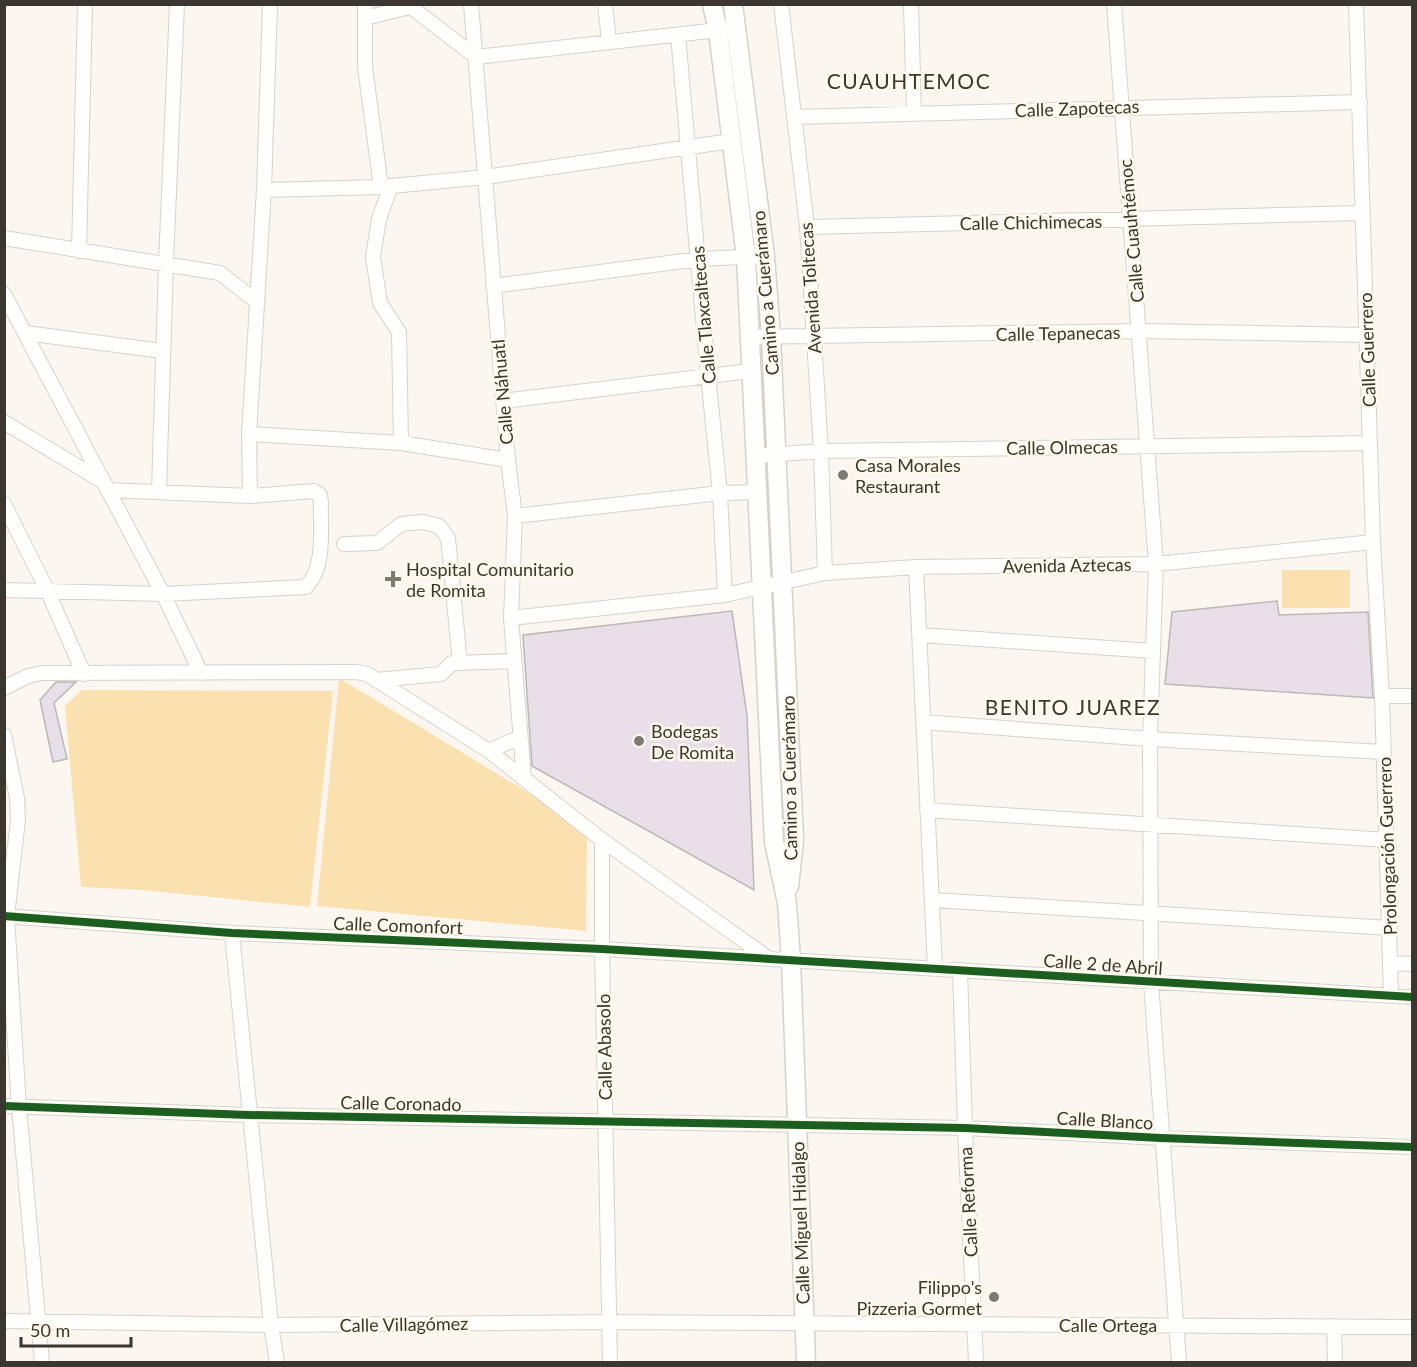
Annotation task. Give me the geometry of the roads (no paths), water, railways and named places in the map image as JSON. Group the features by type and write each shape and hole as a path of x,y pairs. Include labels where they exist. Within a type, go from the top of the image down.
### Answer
{"main road":[{"name":"Camino a Cuerámaro","path":"712,4 727,29 765,256 771,337 794,840 787,903"},
{"name":"Camino a Cuerámaro","path":"733,4 727,29 731,141 746,257 748,337 758,492 774,842 787,903"},
{"name":"Calle Miguel Hidalgo","path":"787,903 806,1362"}],"street":[{"path":"79,251 85,4"},
{"path":"159,491 162,351 177,4"},
{"path":"250,495 249,434 264,190 270,4"},
{"name":"Calle Náhuatl","path":"471,4 493,286 515,516 511,618 524,779"},
{"path":"605,4 609,42"},
{"name":"Avenida Toltecas","path":"781,4 807,227 821,451 825,573"},
{"path":"912,4 914,113"},
{"name":"Calle Cuauhtémoc","path":"1114,4 1156,564 1150,739 1149,914 1161,1138 1179,1362"},
{"name":"Calle Guerrero","path":"1356,4 1373,542 1382,696"},
{"path":"401,443 399,332 380,303 373,257 386,187 365,67 365,11 408,6 476,57 727,29"},
{"name":"Calle Tlaxcaltecas","path":"678,35 720,493 725,595"},
{"name":"Calle Zapotecas","path":"794,117 1360,102"},
{"path":"264,190 386,187 485,177 731,141"},
{"name":"Calle Chichimecas","path":"807,227 1363,213"},
{"path":"4,238 220,273 257,302"},
{"path":"493,286 699,259 765,256"},
{"path":"4,294 27,333 163,594 201,673"},
{"name":"Calle Tepanecas","path":"748,337 1140,332 1367,335"},
{"path":"27,333 162,351"},
{"path":"503,401 750,371"},
{"path":"4,422 105,486 250,495 314,491 320,495 319,564 315,579 306,587 163,594 4,590"},
{"path":"249,434 401,443 508,460"},
{"name":"Calle Olmecas","path":"754,456 821,451 1370,443"},
{"path":"515,516 720,493 758,492"},
{"path":"4,504 84,674"},
{"path":"344,544 377,543 401,524 423,522 439,526 448,538 460,663"},
{"name":"Avenida Aztecas","path":"511,618 725,595 825,573 916,567 1156,564 1373,542"},
{"path":"916,567 935,968"},
{"path":"920,635 1153,651"},
{"path":"372,677 441,674 452,663 514,662"},
{"path":"4,688 28,676 42,673 356,672 372,677 489,751 602,840 768,958"},
{"path":"1382,696 1413,696"},
{"name":"Prolongación Guerrero","path":"1382,696 1391,996"},
{"path":"923,722 1150,739 1383,752"},
{"path":"4,735 17,842 6,916 12,1106 42,1362"},
{"path":"489,751 520,737"},
{"path":"927,810 1387,840"},
{"name":"Calle Abasolo","path":"602,840 610,1362"},
{"path":"932,900 1390,928"},
{"name":"Calle Comonfort","path":"6,916 232,933 602,949 791,960"},
{"path":"232,933 271,1325 277,1362"},
{"name":"Calle 2 de Abril","path":"791,960 1413,997"},
{"path":"1391,963 1413,964"},
{"name":"Calle Reforma","path":"960,970 964,1128 976,1362"},
{"name":"Calle Coronado","path":"12,1106 249,1115 796,1126"},
{"name":"Calle Blanco","path":"796,1126 964,1128 1413,1147"},
{"name":"Calle Villagómez","path":"4,1321 271,1325 804,1323"},
{"name":"Calle Ortega","path":"804,1323 1413,1327"},
{"path":"1334,1326 1335,1362"}],"place":[{"name":"Casa Morales Restaurant","path":"843,475"},
{"name":"Hospital Comunitario de Romita","path":"393,579"},
{"name":"Bodegas De Romita","path":"639,741"},
{"name":"Filippo's Pizzeria Gormet","path":"994,1297"}],"district":[{"name":"CUAUHTEMOC","path":"909,80"},
{"name":"BENITO JUAREZ","path":"1073,706"}]}
